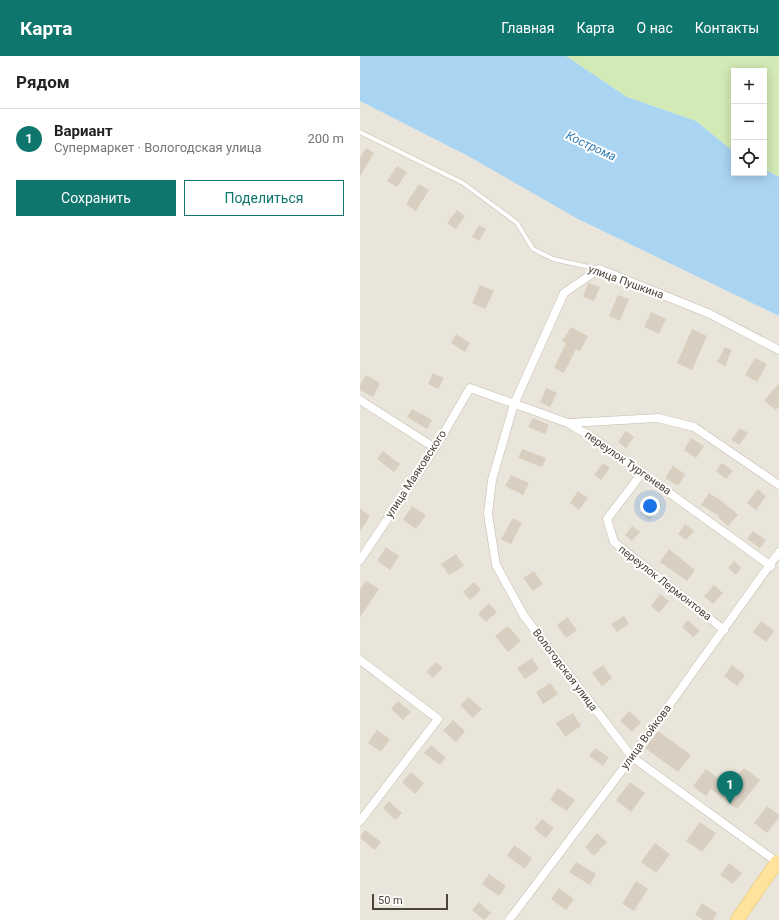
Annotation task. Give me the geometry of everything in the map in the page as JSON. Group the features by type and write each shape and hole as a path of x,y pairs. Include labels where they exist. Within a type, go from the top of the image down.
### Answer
{"main road":[{"path":"737,920 778,861"}],"street":[{"name":"улица Пушкина","path":"599,269 710,314 779,350"},
{"path":"514,404 564,293 599,269"},
{"name":"переулок Тургенева","path":"470,388 568,423 593,438 771,566"},
{"name":"улица Маяковского","path":"360,560 435,448 470,388"},
{"path":"360,400 435,448"},
{"name":"Вологодская улица","path":"514,404 492,480 488,514 496,565 524,616 632,757 778,861"},
{"path":"568,423 658,418 694,427 779,485"},
{"name":"переулок Лермонтова","path":"642,473 607,519 614,542 724,630"},
{"name":"улица Войкова","path":"509,920 632,757 771,566 779,552"},
{"path":"360,660 438,719 360,821"}],"lane":[{"name":"улица Пушкина","path":"360,132 463,183 517,223 533,249 553,259 599,269"}],"shaded area":[{"path":"360,101 468,156 578,219 779,316 779,920 360,920"}],"green space":[{"path":"566,56 779,56 779,177 767,171 767,68 731,68 731,150 696,121 627,97"}],"water":[{"name":"Кострома","path":"360,56 566,56 627,97 696,121 731,150 731,176 767,176 767,171 779,177 779,316 578,219 468,156 360,101"}],"building":[{"path":"366,148 374,153 360,176 360,158"},
{"path":"397,166 407,172 397,187 387,181"},
{"path":"419,184 429,190 416,211 406,204"},
{"path":"457,210 465,216 456,229 447,223"},
{"path":"479,225 486,229 479,241 472,237"},
{"path":"588,283 600,287 594,301 583,297"},
{"path":"480,285 494,291 485,309 472,303"},
{"path":"618,295 629,299 620,321 609,316"},
{"path":"651,312 666,319 659,334 644,327"},
{"path":"571,327 588,336 580,351 576,349 564,373 554,368 566,343 562,341"},
{"path":"692,329 707,336 692,370 677,363"},
{"path":"456,334 470,343 465,352 451,343"},
{"path":"725,347 732,350 725,366 717,362"},
{"path":"755,358 767,364 757,382 745,375"},
{"path":"433,373 444,378 438,389 428,384"},
{"path":"366,375 380,383 373,397 360,390 360,385"},
{"path":"779,383 779,406 776,410 764,401"},
{"path":"546,388 557,393 550,407 540,402"},
{"path":"412,409 432,420 427,429 407,417"},
{"path":"533,418 549,425 545,434 528,427"},
{"path":"740,428 748,433 739,445 731,440"},
{"path":"626,431 634,437 626,448 618,442"},
{"path":"691,438 704,446 696,458 684,450"},
{"path":"522,449 546,458 542,467 518,458"},
{"path":"383,451 400,464 394,472 377,459"},
{"path":"603,463 610,468 601,480 594,475"},
{"path":"722,463 733,471 726,479 716,471"},
{"path":"673,466 685,474 678,486 665,478"},
{"path":"511,475 529,483 523,495 505,486"},
{"path":"758,489 766,496 756,510 747,503"},
{"path":"578,491 588,498 579,510 570,503"},
{"path":"709,493 723,502 738,515 728,526 718,517 719,516 701,505"},
{"path":"652,497 662,505 650,520 640,513"},
{"path":"412,506 426,515 416,529 403,520"},
{"path":"360,509 370,516 360,531"},
{"path":"513,518 522,523 511,544 501,539"},
{"path":"685,524 694,531 686,540 678,534"},
{"path":"632,526 640,532 632,541 625,535"},
{"path":"753,531 766,540 760,548 747,539"},
{"path":"386,547 399,556 390,570 377,561"},
{"path":"669,549 695,570 687,581 660,562"},
{"path":"456,554 464,566 449,575 441,564"},
{"path":"734,561 741,568 736,575 728,568"},
{"path":"534,571 543,584 533,591 523,578"},
{"path":"366,581 379,589 360,617 360,589"},
{"path":"474,582 481,590 470,600 463,592"},
{"path":"714,585 723,593 713,604 704,596"},
{"path":"660,594 669,601 659,613 651,606"},
{"path":"489,603 497,612 486,622 478,614"},
{"path":"624,616 629,624 617,632 611,624"},
{"path":"567,617 577,630 566,638 557,625"},
{"path":"688,620 700,631 693,637 682,627"},
{"path":"761,621 774,631 766,642 753,632"},
{"path":"508,626 521,641 508,652 495,636"},
{"path":"532,658 539,669 525,679 517,668"},
{"path":"436,662 443,668 433,678 426,672"},
{"path":"603,665 612,678 602,686 592,673"},
{"path":"732,665 745,675 737,686 724,676"},
{"path":"550,683 558,694 543,704 536,692"},
{"path":"469,697 482,709 473,718 460,705"},
{"path":"398,701 411,712 403,720 391,709"},
{"path":"629,711 641,722 632,732 620,721"},
{"path":"573,713 581,726 565,737 556,723"},
{"path":"453,720 465,731 456,742 443,730"},
{"path":"377,730 390,739 381,752 368,743"},
{"path":"658,731 691,755 678,772 645,748"},
{"path":"431,745 446,758 440,765 424,753"},
{"path":"595,748 609,757 603,766 589,756"},
{"path":"744,768 760,780 737,809 711,789 706,796 693,786 706,769 729,786"},
{"path":"411,772 424,783 415,794 402,782"},
{"path":"630,782 645,793 631,812 616,800"},
{"path":"558,788 575,800 567,811 550,800"},
{"path":"389,801 402,813 395,820 383,808"},
{"path":"767,806 779,815 779,818 767,833 754,823"},
{"path":"542,819 554,828 546,838 534,829"},
{"path":"700,822 716,833 702,852 686,841"},
{"path":"365,830 381,842 375,850 360,838"},
{"path":"597,833 607,842 594,856 585,847"},
{"path":"655,843 670,854 656,873 641,862"},
{"path":"514,845 532,858 525,869 507,856"},
{"path":"576,862 596,874 590,885 569,872"},
{"path":"729,863 742,873 733,884 720,875"},
{"path":"489,874 506,886 499,896 482,884"},
{"path":"636,881 648,889 634,911 622,904"},
{"path":"559,888 574,899 566,910 551,899"},
{"path":"479,902 491,913 484,920 472,910"},
{"path":"702,903 717,913 713,920 703,920 695,915"}],"place":[{"name":"Вариант","path":"730,804"}]}
